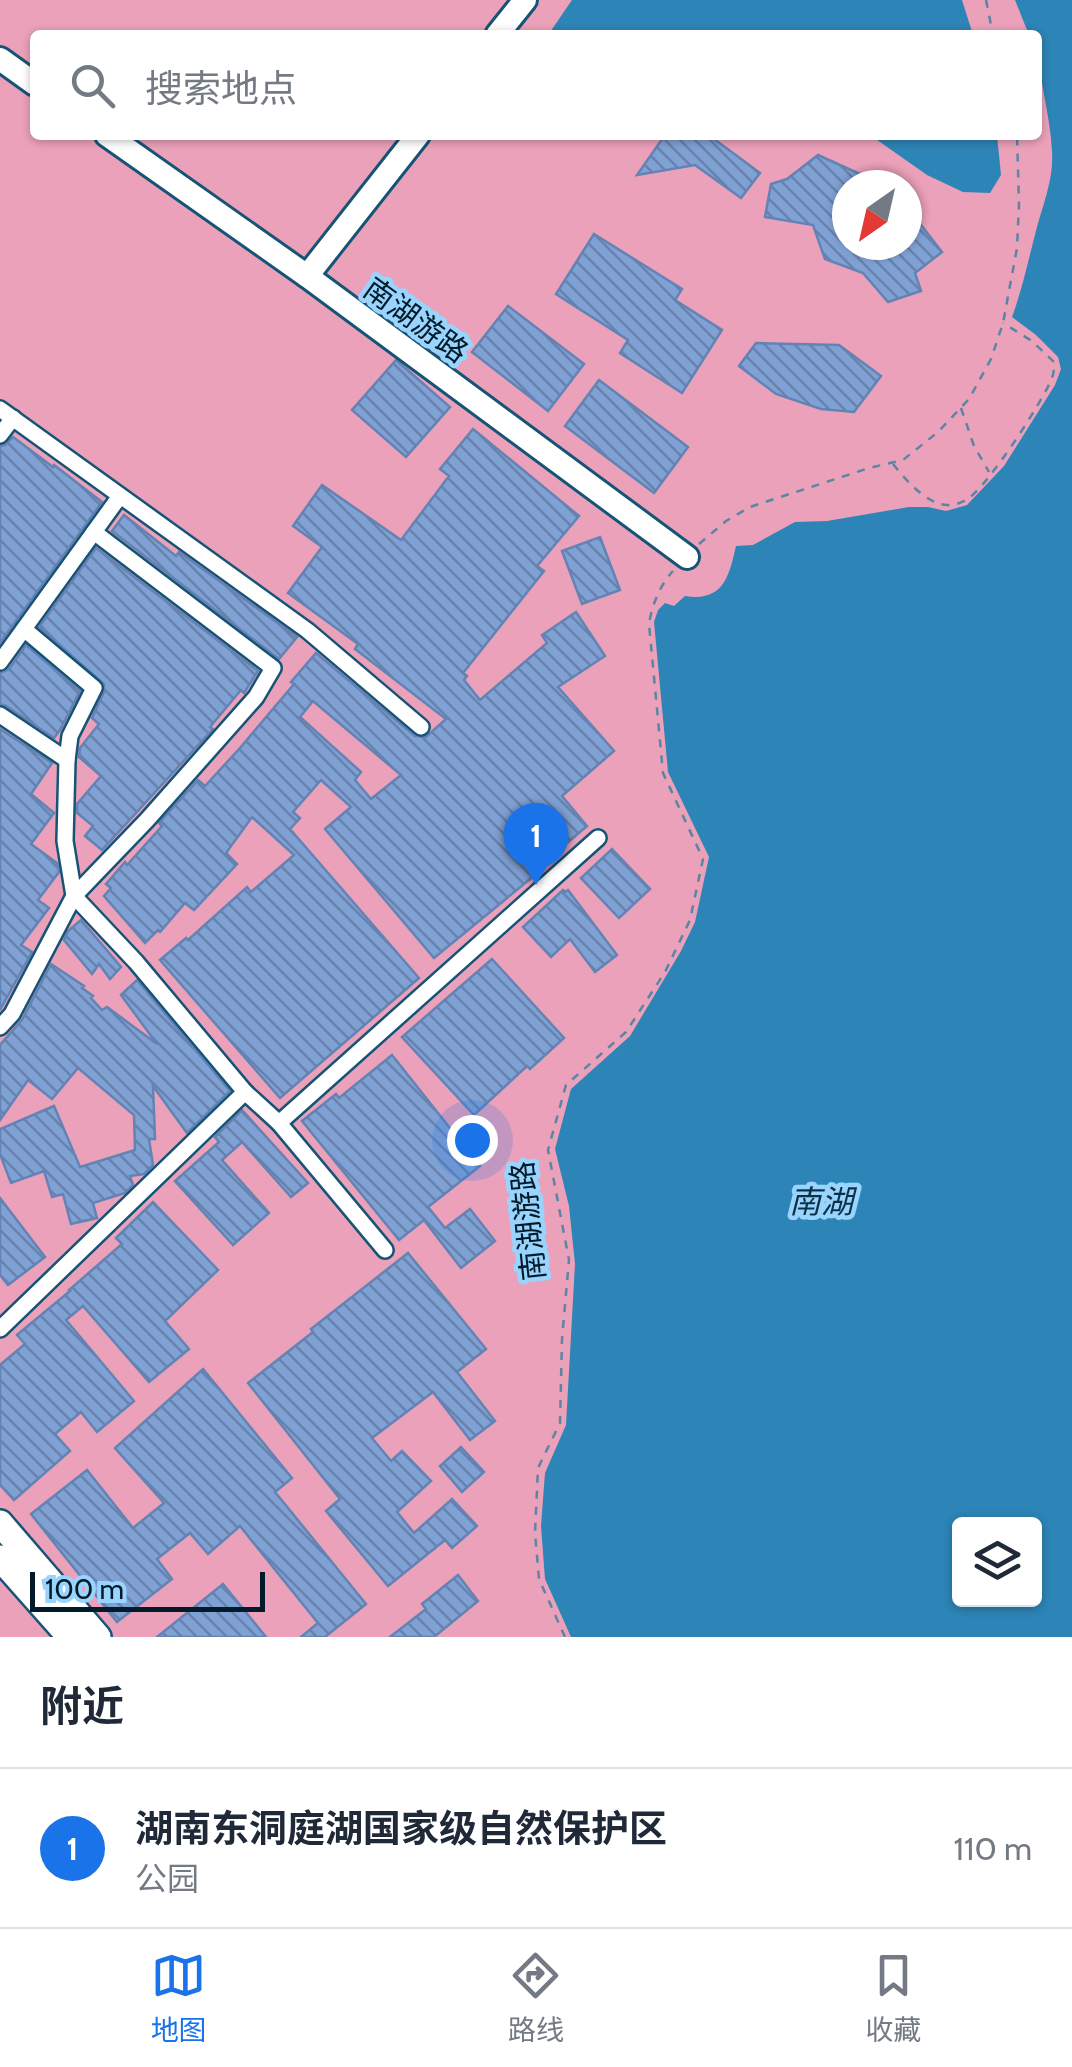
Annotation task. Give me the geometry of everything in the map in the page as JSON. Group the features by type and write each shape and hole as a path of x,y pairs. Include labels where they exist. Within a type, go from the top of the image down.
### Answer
{"main road":[{"path":"0,1523 80,1633"},
{"path":"0,1558 80,1633"}],"street":[{"path":"501,30 525,0"},
{"path":"0,59 30,80"},
{"name":"南湖游路","path":"114,140 687,557"},
{"path":"306,276 414,140"},
{"path":"0,435 6,413 308,632 421,727"},
{"path":"0,662 120,496"},
{"path":"2,1023 12,1014 74,896 256,697 273,668 94,532"},
{"path":"24,629 94,688 70,736 67,760 64,841 74,896 136,962 245,1092 279,1122 385,1250"},
{"path":"0,714 67,760"},
{"path":"279,1122 598,838"},
{"path":"0,1330 245,1092"}],"path":[{"path":"986,0 993,30"},
{"name":"南湖游路","path":"566,1637 539,1579 535,1533 538,1468 560,1423 568,1260 548,1150 566,1085 626,1032 665,972 690,920 703,858 664,773 649,624 652,606 667,577 708,535 750,507 903,460 938,432 969,399 991,360 1004,323 1017,248 1018,140"},
{"path":"892,463 915,487 946,506 971,496 990,474 1030,417 1053,375 1054,362 1004,323"},
{"path":"961,408 974,446 990,474"}],"shaded area":[{"path":"0,0 1072,0 1072,1637 0,1637"}],"water":[{"path":"572,0 962,0 971,30 551,30"},
{"name":"南湖","path":"1015,0 1072,0 1072,1637 571,1637 545,1579 541,1526 545,1473 566,1425 575,1264 569,1206 555,1149 571,1089 630,1036 681,951 695,922 709,857 668,772 654,622 665,603 674,606 685,596 698,597 716,591 727,577 736,546 753,545 795,522 827,521 909,507 946,511 967,505 1004,466 1061,369 1058,357 1012,317 1048,189 1052,161 1042,82 1042,30 1027,30"},
{"path":"877,140 998,140 1001,175 990,193 963,192 927,175"}],"building":[{"path":"662,140 715,140 760,173 741,198 695,165 637,175"},
{"path":"818,155 851,170 832,170 832,260 922,260 922,226 942,252 915,273 921,291 888,302 863,273 825,259 813,225 765,217 771,184 787,179"},
{"path":"594,234 682,289 675,300 722,330 682,393 620,353 628,340 556,294"},
{"path":"508,306 584,364 548,411 472,352"},
{"path":"756,343 839,345 881,376 854,412 821,409 776,394 739,366"},
{"path":"396,360 450,407 406,457 352,410"},
{"path":"599,380 688,447 654,493 565,426"},
{"path":"473,429 579,516 537,566 544,571 463,673 467,676 464,680 480,700 547,643 542,635 576,612 605,656 558,687 614,751 562,796 587,826 533,872 535,875 434,958 325,829 351,807 321,780 293,812 300,818 290,829 419,978 280,1098 160,960 247,887 251,892 294,855 252,817 226,853 237,864 194,910 185,903 145,943 104,896 111,888 106,884 162,826 159,823 198,780 205,786 240,748 316,653 415,736 426,737 446,719 355,649 358,644 288,593 322,547 293,526 322,485 401,540 449,476 440,469","holes":["313,701 401,775 371,799 355,780 361,772 300,717"]},
{"path":"13,437 102,502 0,643 0,446"},
{"path":"124,515 176,556 179,552 297,637 279,659 112,531"},
{"path":"600,537 620,590 582,604 562,551"},
{"path":"96,548 258,671 244,693 241,690 210,727 213,729 102,850 85,836 93,826 77,813 77,804 101,776 79,757 80,748 99,724 92,718 104,684 39,627"},
{"path":"26,645 80,691 54,738 0,704 0,673 9,669"},
{"path":"0,729 52,763 31,794 54,813 31,844 57,863 59,872 38,900 49,908 21,945 32,952 0,1010"},
{"path":"612,849 650,889 619,918 581,878"},
{"path":"563,890 568,890 617,955 595,972 570,939 551,957 523,927"},
{"path":"81,920 121,967 110,979 99,964 92,974 64,940"},
{"path":"492,959 564,1038 474,1115 402,1037"},
{"path":"51,964 84,986 102,1010 107,1007 157,1044 121,995 137,980 230,1091 187,1133 153,1086 155,1139 149,1139 153,1165 144,1174 130,1176 133,1185 125,1193 93,1203 97,1218 71,1224 63,1194 52,1197 44,1171 11,1183 0,1154 0,1129 54,1106 80,1167 135,1150 134,1115 78,1068 52,1099 28,1080 0,1120 0,1045 22,1020"},
{"path":"392,1055 480,1166 428,1207 445,1228 470,1209 495,1241 461,1268 424,1220 399,1240 302,1121 336,1094 339,1098"},
{"path":"242,1110 308,1183 291,1197 242,1142 222,1160 269,1213 233,1245 175,1181 219,1142 215,1137"},
{"path":"0,1198 45,1257 8,1285 0,1275"},
{"path":"153,1202 218,1270 165,1321 189,1349 149,1382 83,1306 66,1320 134,1401 97,1432 81,1412 55,1434 70,1451 14,1500 0,1485 0,1365 25,1344 17,1335 122,1244 116,1238"},
{"path":"408,1253 486,1349 457,1372 495,1421 470,1440 433,1392 372,1438 391,1461 402,1451 431,1481 397,1512 414,1533 452,1499 477,1526 452,1548 445,1540 388,1586 326,1511 340,1499 248,1383"},
{"path":"203,1369 292,1478 275,1492 366,1604 325,1637 301,1637 318,1623 240,1526 208,1554 190,1533 157,1559 172,1579 117,1622 31,1514 87,1470 133,1528 164,1503 115,1448"},
{"path":"461,1447 484,1472 462,1492 440,1466"},
{"path":"458,1575 478,1601 434,1637 390,1637 426,1609 422,1604"},
{"path":"223,1584 266,1637 157,1637"}],"place":[{"name":"湖南东洞庭湖国家级自然保护区","path":"536,885"}]}
